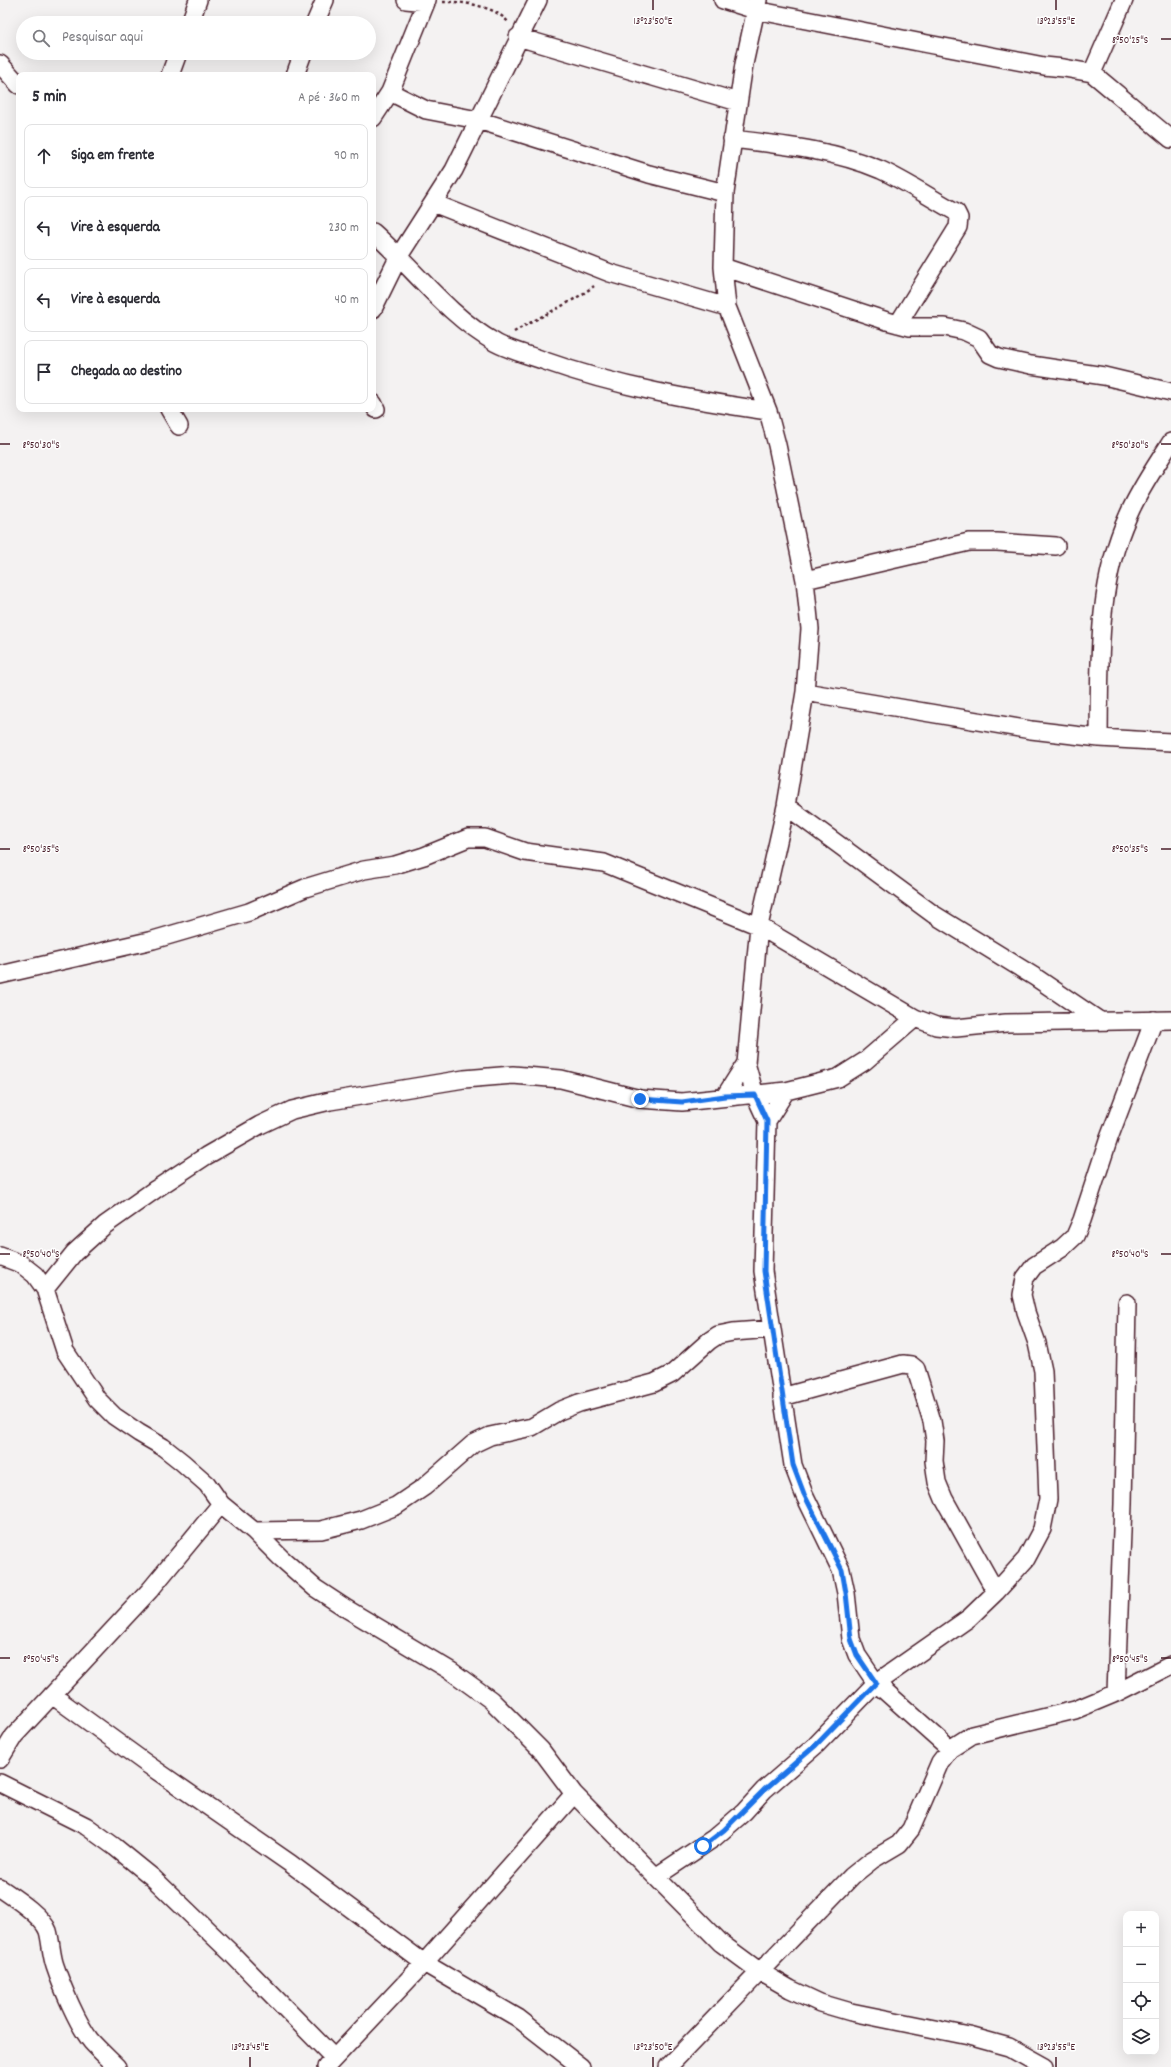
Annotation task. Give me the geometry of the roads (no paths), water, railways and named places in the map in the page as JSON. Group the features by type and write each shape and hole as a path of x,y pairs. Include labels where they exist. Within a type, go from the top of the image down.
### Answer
{"street":[{"path":"192,16 198,0"},
{"path":"318,16 324,0"},
{"path":"376,113 390,92 427,1 406,0"},
{"path":"376,303 398,256 454,170 518,37 538,0"},
{"path":"723,0 756,5 963,51 1092,73 1171,139"},
{"path":"1092,73 1124,0"},
{"path":"756,5 738,102 725,194 723,267 727,308 768,411 777,445 805,580 810,629 805,692 786,806 759,926 746,1063 755,1095 767,1121 764,1271 793,1465 804,1494 842,1570 851,1639 857,1655 876,1683 950,1749"},
{"path":"518,37 738,102"},
{"path":"173,72 176,60"},
{"path":"296,72 301,60"},
{"path":"0,64 16,82"},
{"path":"390,92 426,110 478,120 649,174 725,194"},
{"path":"732,139 824,152 852,160 882,170 956,212 959,218 958,227 898,324"},
{"path":"433,203 610,273 727,308"},
{"path":"376,235 449,309 497,344 575,372 647,391 768,411"},
{"path":"723,267 898,324 910,327 945,327 964,331 979,338 990,354 999,358 1031,365 1104,376 1171,392"},
{"path":"171,412 179,426"},
{"path":"1099,738 1100,643 1104,597 1115,549 1128,515 1171,442"},
{"path":"805,580 969,542 997,542 1056,546"},
{"path":"805,692 1031,730 1099,738 1171,742"},
{"path":"786,806 933,914 1035,977 1100,1021"},
{"path":"0,976 168,936 249,912 305,888 364,870 395,865 424,856 468,838 485,838 526,852 604,863 759,926 915,1018 936,1026 956,1028 1006,1023 1171,1020"},
{"path":"45,1289 74,1253 105,1225 156,1188 206,1156 246,1133 292,1110 330,1101 464,1079 513,1075 561,1079 640,1099 682,1102 725,1096 755,1095 786,1091 838,1078 865,1061 915,1018"},
{"path":"656,1876 714,1838 744,1812 764,1790 816,1745 876,1683 969,1618 996,1592 1029,1553 1042,1529 1048,1499 1043,1371 1037,1343 1022,1296 1025,1278 1034,1266 1062,1248 1075,1236 1082,1220 1109,1138 1154,1020"},
{"path":"725,1096 746,1063"},
{"path":"767,1121 786,1091"},
{"path":"0,1256 21,1264 35,1275 45,1289 65,1351 97,1399 114,1416 163,1447 182,1462 207,1484 220,1504 254,1531 281,1558 315,1588 347,1609 451,1671 491,1700 541,1750 574,1794 721,1943 759,1971 790,1989 820,2003 851,2012 969,2036 1009,2047 1045,2067"},
{"path":"1116,1693 1123,1504 1127,1303"},
{"path":"254,1531 321,1530 361,1520 396,1506 413,1495 452,1464 473,1444 490,1436 515,1432 532,1427 559,1411 578,1403 654,1383 672,1374 709,1341 718,1335 733,1332 772,1329"},
{"path":"782,1397 903,1364 911,1365 916,1369 933,1428 935,1441 934,1461 937,1482 944,1499 996,1592"},
{"path":"0,1759 14,1736 150,1590 220,1504"},
{"path":"668,2067 852,1876 872,1860 899,1844 911,1829 940,1762 950,1749 972,1735 1074,1710 1116,1693 1171,1665"},
{"path":"52,1695 291,1864 424,1963 518,2018 581,2067"},
{"path":"0,1784 86,1826 152,1877 224,1946 330,2062 424,1963 574,1794"},
{"path":"0,1888 18,1900 38,1918 48,1930 49,1945 55,1966 78,2020 90,2040 117,2067"}]}
